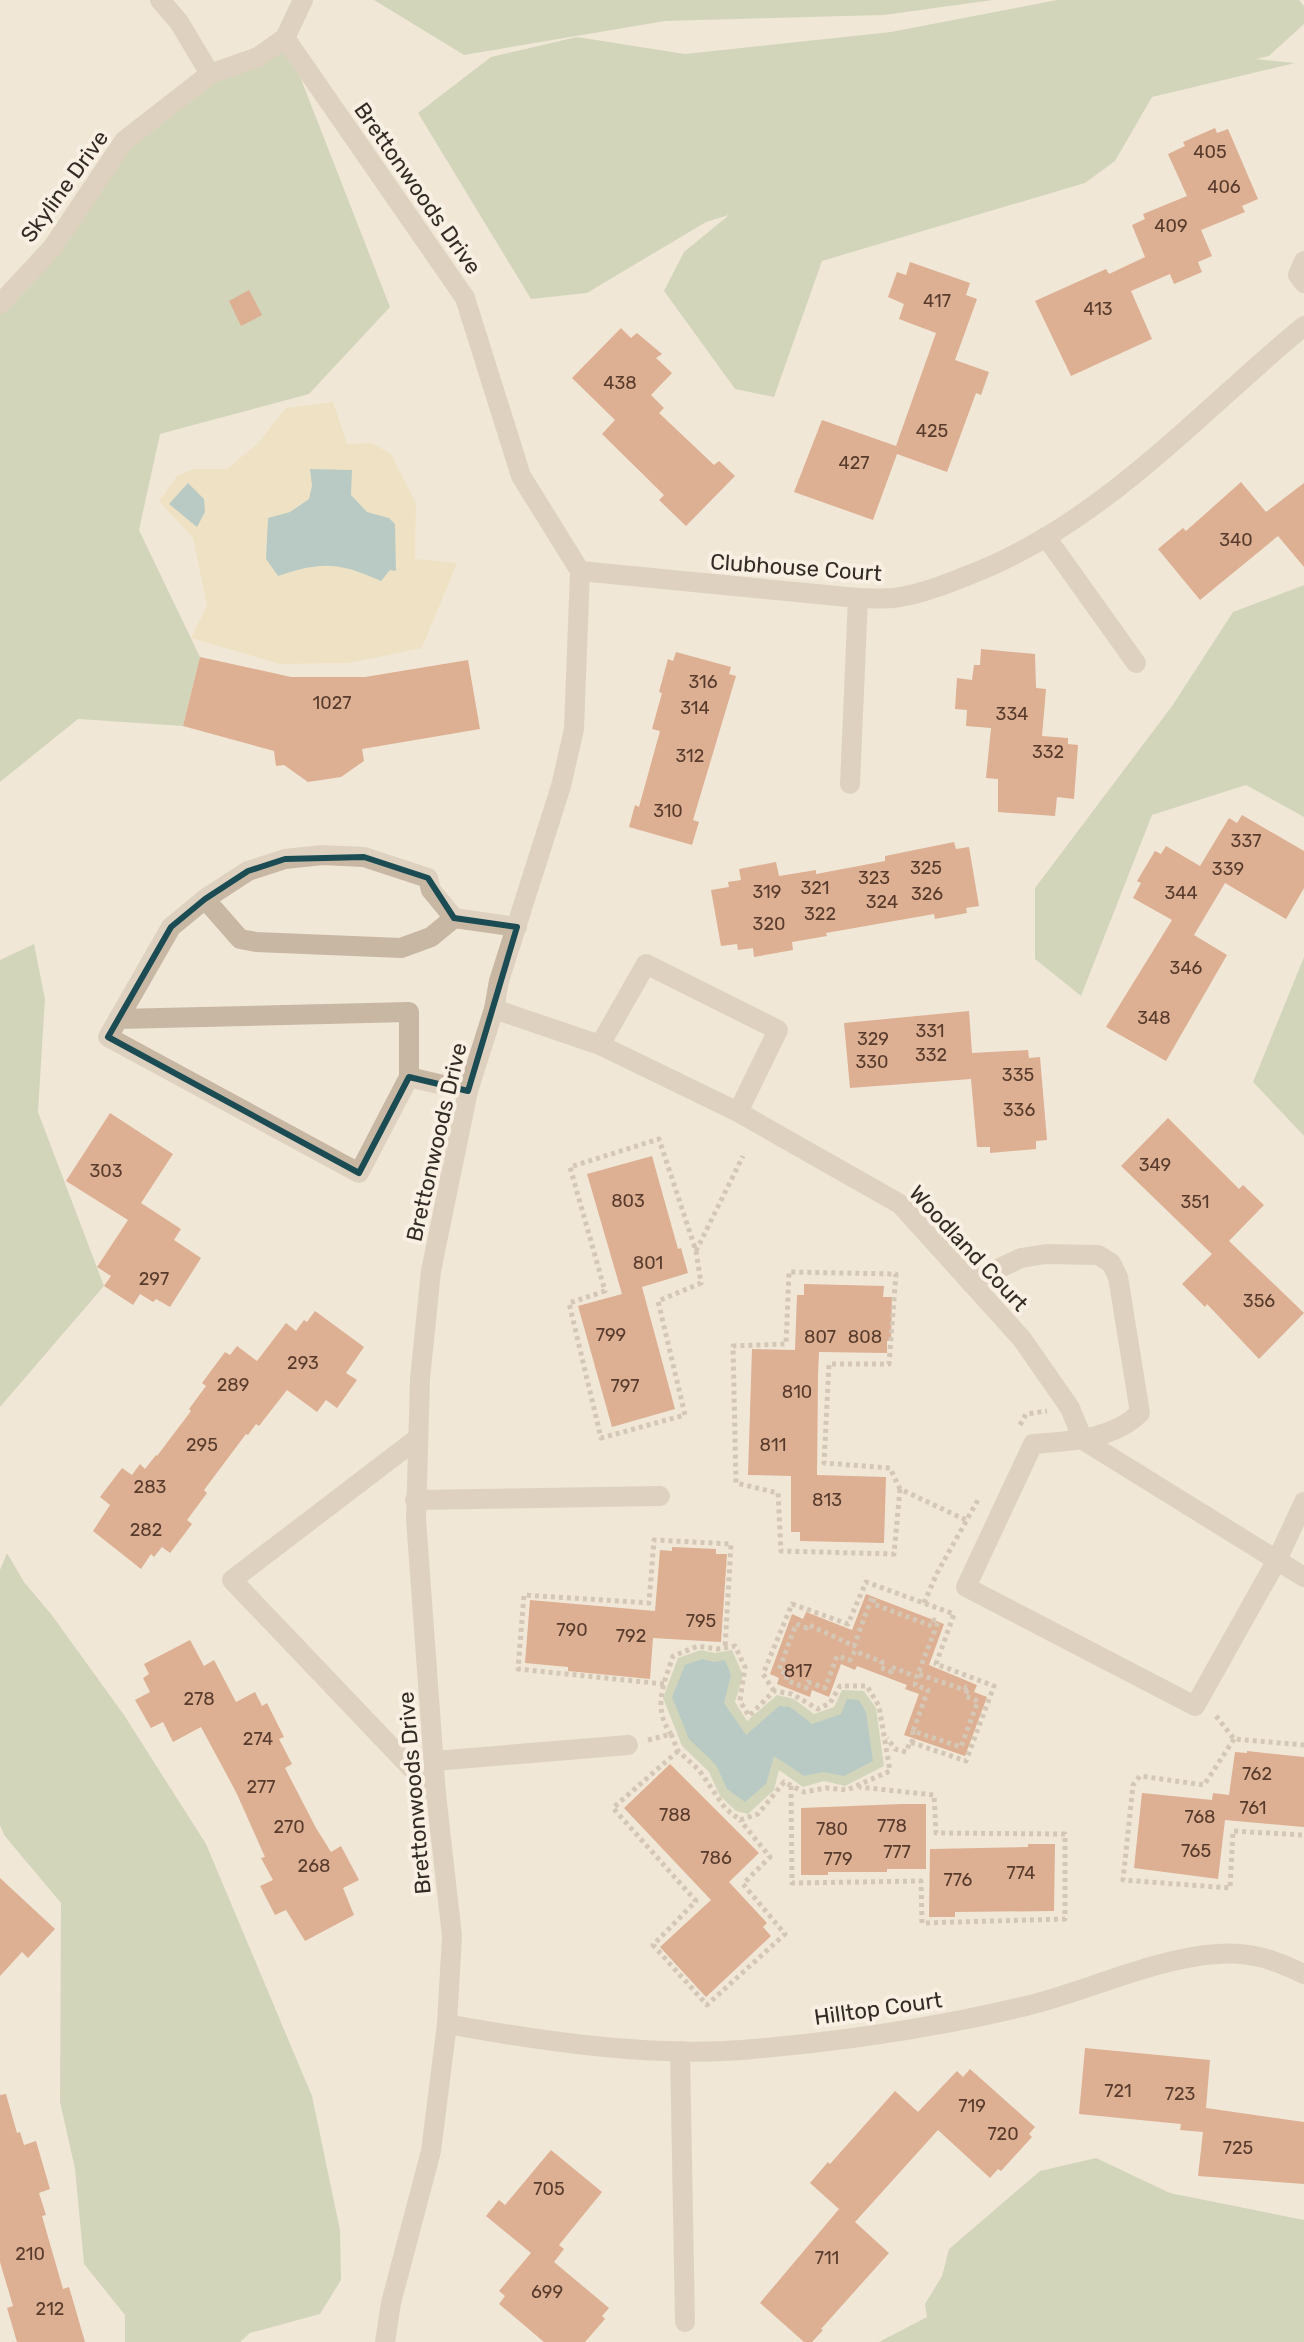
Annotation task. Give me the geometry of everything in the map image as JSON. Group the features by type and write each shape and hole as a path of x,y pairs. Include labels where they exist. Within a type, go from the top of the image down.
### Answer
{"street":[{"path":"160,0 179,22 210,74 258,57 285,38 303,0"},
{"name":"Brettonwoods Drive","path":"285,38 465,298 521,476 580,571 574,729 561,786 499,981 494,1009 468,1091 431,1271 415,1500 436,1794 452,1936 447,2024 431,2151 391,2303 385,2342"},
{"name":"Skyline Drive","path":"0,304 52,248 124,141 210,74"},
{"path":"1304,261 1298,275 1304,283"},
{"name":"Clubhouse Court","path":"580,571 858,598 895,598 940,586 990,567 1046,537 1133,478 1304,326"},
{"path":"1046,537 1136,663"},
{"path":"850,784 858,598"},
{"path":"118,1019 409,1012 409,1077 359,1173 108,1037 118,1019 171,927 205,899 248,871 285,859 322,855 364,857 428,878 431,890 454,918 517,927"},
{"path":"205,899 240,939 256,942 401,948 431,937 454,918"},
{"path":"600,1045 646,964 778,1030 738,1112"},
{"name":"Woodland Court","path":"494,1009 600,1045 738,1112 900,1204 1022,1339 1070,1408 1083,1440"},
{"path":"409,1077 468,1091"},
{"path":"970,1282 1021,1258 1046,1254 1098,1255 1111,1263 1118,1277 1140,1413 1130,1422 1083,1440 1033,1444 966,1587 1195,1706 1277,1560 1304,1502"},
{"path":"418,1438 232,1580 436,1794"},
{"path":"1083,1440 1304,1577"},
{"path":"415,1500 660,1496"},
{"path":"434,1761 628,1745"},
{"name":"Hilltop Court","path":"447,2024 540,2041 680,2051 741,2050 940,2025 1033,2004 1178,1961 1216,1954 1250,1954 1277,1961 1304,1974"},
{"path":"680,2051 685,2322"}],"path":[{"path":"696,1251 659,1139 570,1167 605,1291 569,1303 601,1438 685,1415 658,1301 701,1283 696,1251 743,1156"},
{"path":"900,1489 894,1554 781,1551 778,1493 736,1483 733,1346 786,1344 789,1272 896,1274 889,1364 829,1364 824,1463 890,1468 900,1489 966,1520"},
{"path":"664,1684 518,1669 524,1595 649,1603 654,1540 731,1544 725,1648"},
{"path":"740,1820 758,1814 784,1782 804,1792 826,1788 847,1790 890,1771 879,1706 867,1686 840,1686 830,1703 818,1709 792,1694 774,1691 763,1674 792,1604 848,1624 866,1582 954,1614 936,1664 994,1686 966,1761 912,1743"},
{"path":"886,1737 895,1749 906,1752 912,1743 913,1731 928,1690 915,1685 917,1677 892,1667 891,1672 880,1667 882,1662 855,1651 850,1660 837,1656 825,1688 808,1682 806,1688 786,1680 787,1674 779,1670 796,1624 807,1628 809,1625 854,1646 872,1597 873,1604 932,1626 934,1620 938,1622 918,1674 965,1690 966,1687 965,1696 978,1701 961,1747 913,1731"},
{"path":"678,1751 613,1808 696,1901 653,1945 707,2005 785,1934 743,1884 770,1857 740,1820 725,1808 699,1770 678,1751 666,1728 660,1695 673,1656 698,1646 735,1646 745,1667 740,1701 749,1716 774,1691"},
{"path":"628,1745 671,1734"},
{"path":"1304,1745 1234,1739 1204,1785 1140,1776 1133,1785 1123,1880 1230,1888 1233,1831 1304,1835"},
{"path":"791,1786 792,1883 921,1881 922,1923 1065,1919 1065,1834 936,1833 934,1795 856,1787"}],"highlighted area":[{"path":"364,857 428,878 454,918 517,927 468,1091 409,1077 359,1173 108,1037 171,927 205,899 248,871 285,859"}],"green space":[{"path":"374,0 993,0 884,15 665,21 464,55"},
{"path":"1057,0 1299,0 1304,6 1304,24 1269,56 1256,59 1295,63 1152,97 1115,161 1085,183 822,261 774,397 735,389 664,291 684,252 729,215 706,222 587,293 531,299 418,113 491,57 577,37 685,54 891,32"},
{"path":"285,38 390,307 309,394 160,434 139,530 200,657 183,726 78,719 0,782 0,304 124,141"},
{"path":"1304,585 1304,817 1246,785 1152,815 1081,996 1035,959 1035,888 1172,706 1233,612"},
{"path":"34,944 45,999 38,1112 104,1286 0,1407 0,960"},
{"path":"1304,957 1304,1136 1253,1082"},
{"path":"7,1553 24,1582 124,1715 206,1844 312,2096 340,2230 341,2280 320,2314 250,2333 240,2342 125,2342 125,2315 84,2264 75,2169 60,2102 61,1903 4,1835 0,1825 0,1570"},
{"path":"701,1650 715,1653 732,1650 743,1675 735,1702 747,1721 777,1695 794,1699 814,1714 834,1707 842,1690 864,1691 876,1708 884,1766 845,1786 824,1781 803,1787 779,1770 774,1790 748,1814 736,1811 720,1796 709,1772 682,1746 663,1698 678,1658"},
{"path":"1096,2158 1170,2193 1304,2220 1304,2342 879,2342 927,2317 925,2304 942,2276 949,2249 1040,2171"}],"sand":[{"path":"333,402 347,444 372,443 391,454 416,503 415,559 457,563 422,648 349,663 280,664 191,638 207,606 193,538 159,501 177,476 193,469 227,469 257,444 286,408"}],"water":[{"path":"310,469 352,470 351,495 367,512 389,518 395,524 396,571 390,570 381,581 353,570 330,566 278,576 266,559 268,518 290,512 309,499 312,486"},
{"path":"188,483 204,499 205,512 197,527 169,504"},
{"path":"702,1659 714,1662 725,1660 731,1675 724,1703 746,1735 779,1706 790,1707 812,1724 841,1714 847,1699 859,1700 866,1712 873,1761 844,1776 823,1772 804,1776 774,1756 766,1784 745,1802 727,1789 716,1765 689,1739 672,1697 685,1665"}],"building":[{"path":"1215,128 1217,133 1228,129 1258,199 1242,206 1245,212 1201,230 1212,256 1198,262 1202,272 1174,284 1170,274 1131,291 1152,339 1071,376 1035,301 1106,269 1109,274 1145,257 1132,225 1145,219 1143,214 1187,196 1168,154 1185,146 1183,142"},
{"path":"910,262 970,283 966,295 977,299 955,360 989,372 981,395 976,393 947,472 897,454 873,520 794,492 822,420 896,446 936,333 899,319 904,304 888,297 897,272 906,275"},
{"path":"249,290 262,315 241,326 229,301"},
{"path":"621,328 631,338 637,333 662,354 656,358 672,373 651,395 664,408 659,413 714,465 719,461 735,476 686,526 659,500 664,495 602,434 615,420 572,378"},
{"path":"1241,482 1266,512 1304,483 1304,567 1278,536 1200,600 1158,549 1183,528 1186,531"},
{"path":"981,649 1035,654 1036,688 1046,689 1042,736 1068,738 1068,744 1078,745 1074,799 1057,797 1055,816 998,812 998,779 986,778 991,728 966,726 967,710 955,709 957,678 972,680 974,665 980,665"},
{"path":"676,652 731,667 729,674 736,676 693,820 699,822 692,845 629,827 635,805 639,807 660,731 652,729 662,693 659,692 668,659 673,661"},
{"path":"200,657 291,677 365,677 468,660 480,729 362,749 364,761 341,777 308,782 284,765 276,766 274,751 183,726"},
{"path":"1242,815 1304,851 1304,888 1286,919 1225,883 1194,935 1227,955 1166,1061 1106,1027 1172,920 1133,898 1141,883 1137,881 1155,851 1161,854 1166,846 1200,866 1229,818 1237,823"},
{"path":"954,842 956,849 969,847 979,906 966,908 967,913 935,919 934,914 826,933 827,936 792,942 793,950 754,957 753,948 738,950 737,944 721,946 711,890 729,887 728,882 741,880 739,869 776,862 779,876 816,870 816,874 885,861 885,856"},
{"path":"969,1011 972,1053 1028,1050 1029,1058 1040,1057 1047,1140 1036,1141 1036,1149 990,1153 990,1147 977,1147 971,1079 850,1088 844,1023"},
{"path":"110,1113 173,1154 141,1203 181,1229 174,1240 201,1258 170,1307 140,1294 133,1305 104,1286 111,1276 97,1267 128,1220 66,1181"},
{"path":"1168,1118 1239,1189 1243,1185 1264,1205 1229,1241 1304,1313 1259,1359 1207,1304 1205,1307 1182,1284 1212,1254 1121,1166"},
{"path":"652,1156 678,1249 681,1248 688,1273 642,1287 675,1409 612,1427 578,1306 622,1294 587,1174"},
{"path":"804,1284 884,1286 883,1297 892,1297 891,1341 887,1341 887,1353 819,1352 818,1375 817,1475 886,1477 884,1543 800,1541 800,1532 791,1532 791,1476 748,1475 752,1349 795,1350 797,1295 804,1295"},
{"path":"315,1311 364,1347 346,1373 357,1380 337,1408 326,1400 317,1412 287,1390 259,1426 256,1424 246,1434 204,1490 207,1493 187,1520 192,1524 170,1553 162,1547 154,1557 151,1554 141,1569 93,1531 110,1505 100,1497 122,1468 132,1475 140,1464 145,1469 157,1456 191,1411 189,1409 206,1386 202,1383 225,1352 230,1355 237,1346 257,1361 286,1323 296,1331"},
{"path":"672,1547 716,1549 716,1554 727,1554 721,1642 653,1638 650,1679 568,1671 568,1667 525,1663 530,1600 655,1611 660,1550 672,1551"},
{"path":"866,1594 944,1624 929,1665 977,1685 974,1692 987,1697 965,1756 904,1735 919,1694 905,1689 907,1685 857,1666 855,1670 841,1664 829,1697 812,1690 810,1697 777,1684 779,1678 770,1674 792,1614 803,1619 806,1612 852,1630"},
{"path":"190,1640 204,1666 214,1660 236,1702 255,1692 262,1706 267,1703 284,1737 279,1739 292,1764 285,1768 316,1828 331,1852 341,1846 359,1880 343,1888 354,1915 305,1941 286,1910 275,1915 260,1886 273,1880 261,1858 265,1857 236,1792 201,1727 173,1742 163,1722 151,1728 135,1700 150,1692 143,1678 149,1674 144,1664"},
{"path":"1235,1752 1304,1757 1304,1827 1225,1820 1218,1879 1134,1868 1142,1793 1212,1800 1213,1793 1229,1795"},
{"path":"670,1764 759,1853 729,1882 767,1923 763,1927 771,1936 706,1997 660,1947 711,1900 624,1808"},
{"path":"926,1804 926,1869 801,1875 801,1808"},
{"path":"1028,1844 1055,1844 1054,1911 955,1912 955,1917 929,1917 930,1849 1028,1847"},
{"path":"0,1878 55,1929 28,1958 22,1952 0,1976"},
{"path":"1085,2048 1210,2060 1206,2108 1304,2122 1304,2184 1198,2176 1203,2132 1180,2130 1181,2124 1079,2114"},
{"path":"970,2069 1035,2127 1029,2134 1032,2137 1001,2171 998,2169 990,2178 938,2130 855,2222 889,2253 812,2342 804,2342 760,2303 839,2209 810,2183 895,2091 918,2112 957,2071 963,2077"},
{"path":"6,2094 17,2133 20,2132 24,2145 36,2141 50,2189 39,2193 46,2215 42,2216 63,2289 69,2287 85,2342 17,2342 7,2308 13,2306 0,2262 0,2095"},
{"path":"551,2150 602,2192 559,2245 564,2249 554,2262 609,2308 602,2316 605,2319 585,2342 544,2342 499,2304 505,2296 499,2291 531,2253 486,2216 499,2200 505,2205"}]}
